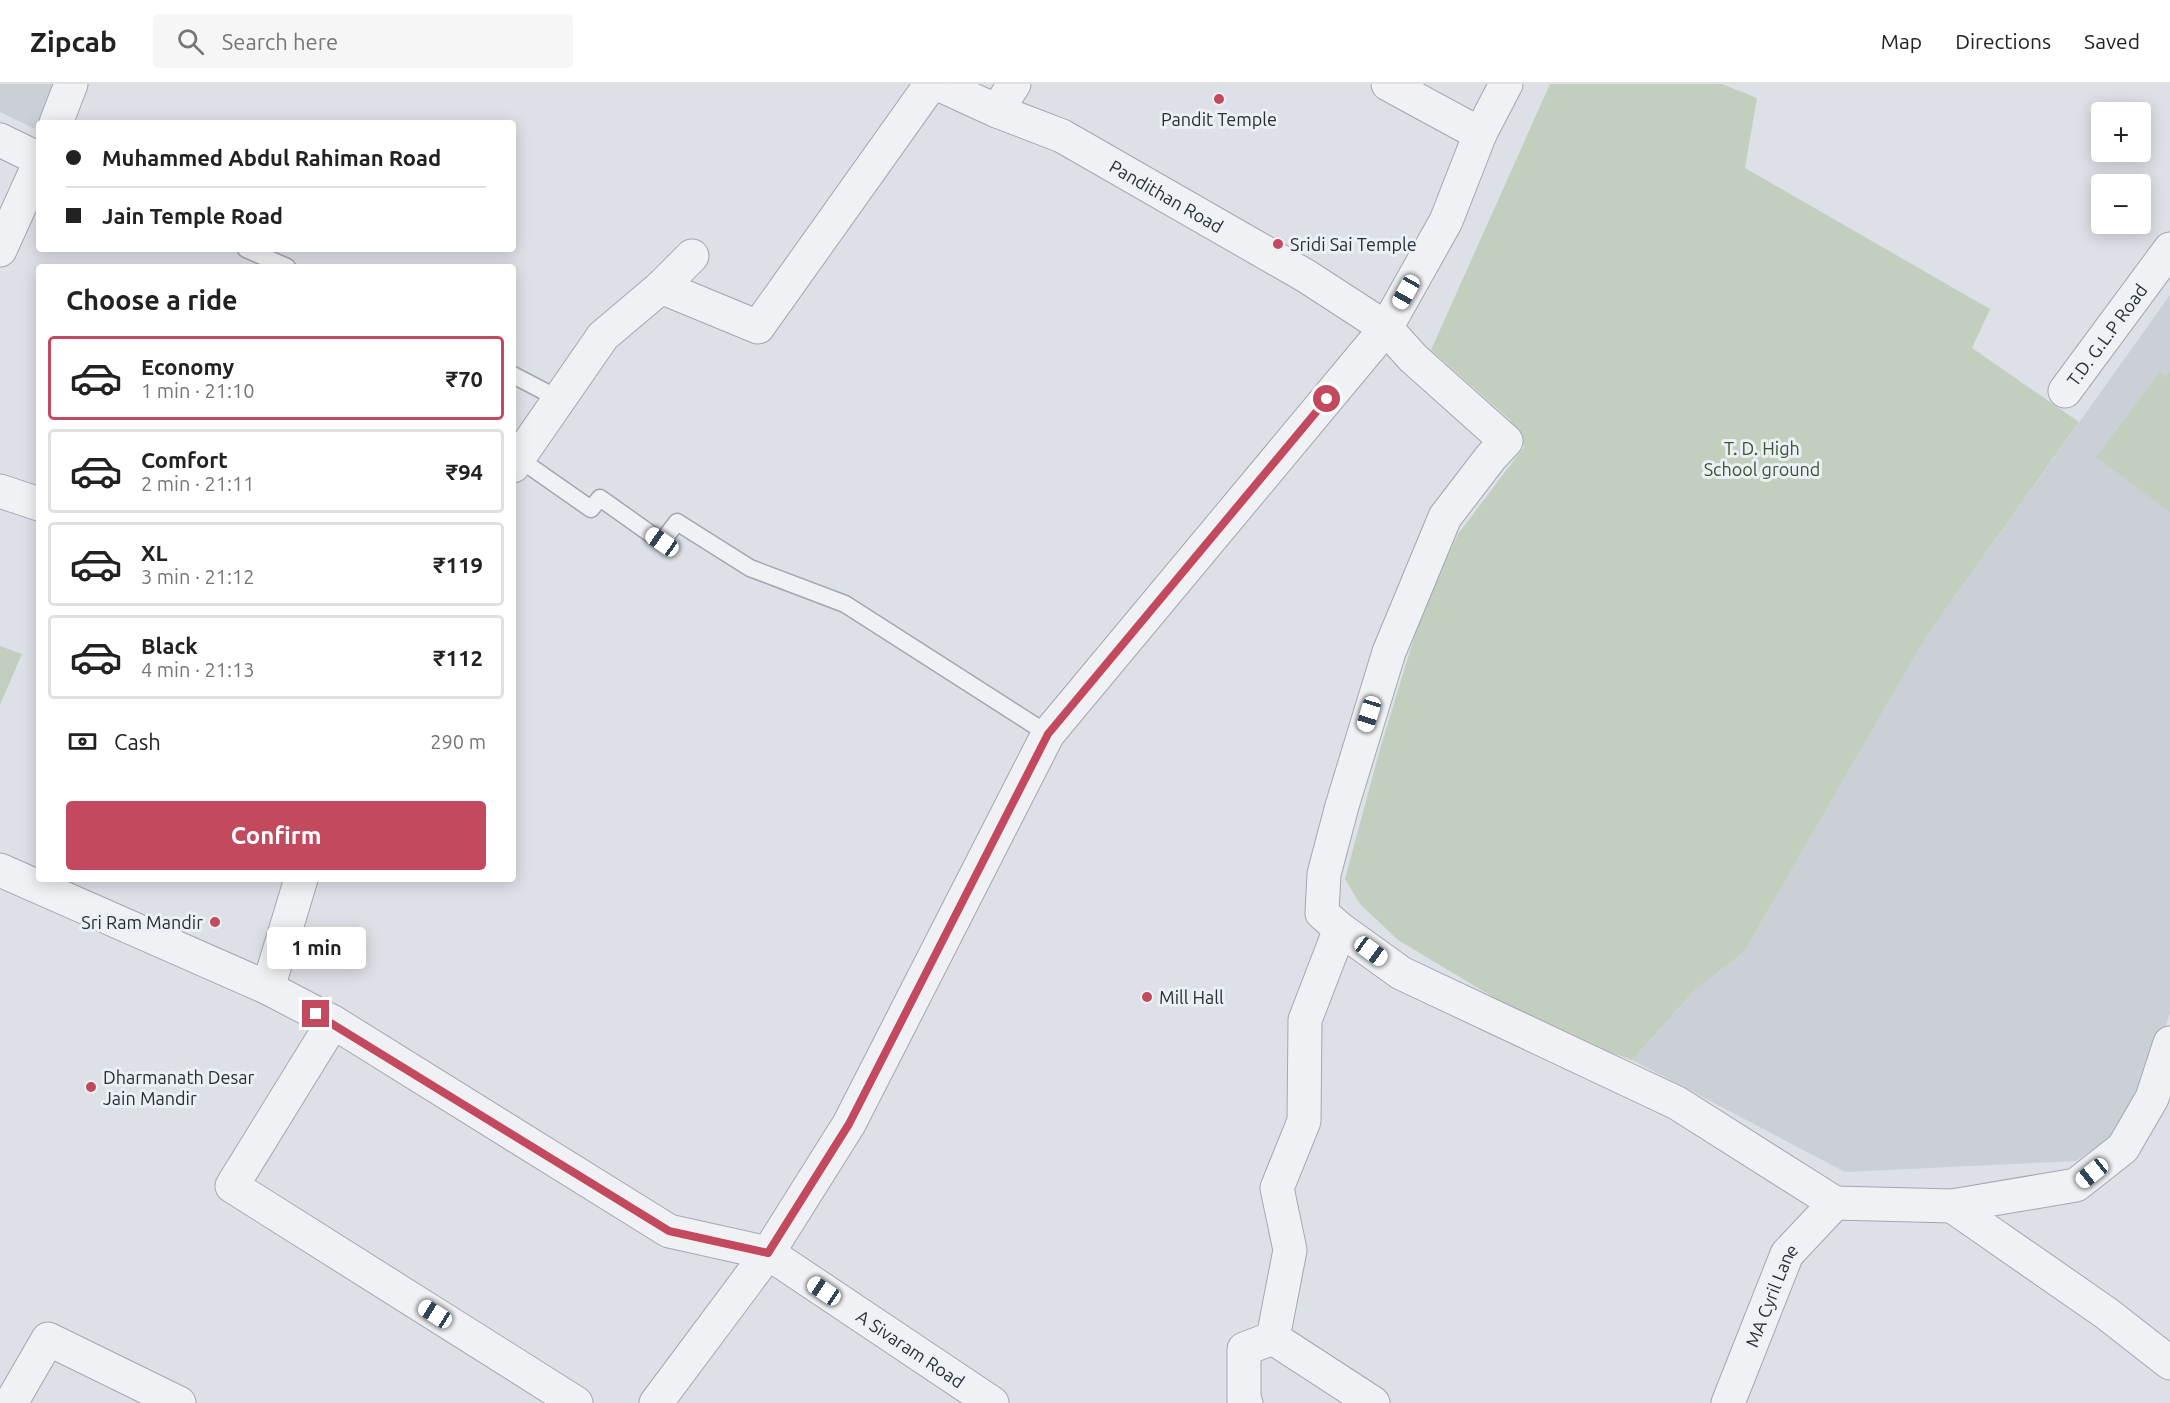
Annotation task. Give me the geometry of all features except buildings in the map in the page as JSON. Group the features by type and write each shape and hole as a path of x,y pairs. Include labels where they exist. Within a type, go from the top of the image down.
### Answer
{"street":[{"path":"57,120 71,84"},
{"path":"661,287 758,327 931,84"},
{"name":"Pandithan Road","path":"938,84 997,111 1062,135 1306,276 1386,328 1413,358 1506,441 1444,517 1389,652 1341,806 1324,874 1322,913 1340,929"},
{"path":"997,111 1014,84"},
{"path":"1388,84 1480,135"},
{"path":"656,1403 768,1253 849,1124 1048,734 1386,328 1446,221 1480,135 1506,84"},
{"path":"0,140 36,158"},
{"path":"0,250 36,171"},
{"name":"T.D. G.L.P Road","path":"2065,391 2170,249"},
{"path":"516,462 603,336 661,287 692,256"},
{"path":"0,491 36,503"},
{"path":"0,870 268,988 333,1022 669,1231 768,1253"},
{"path":"268,988 300,882"},
{"path":"1273,1338 1290,1250 1277,1188 1304,1121 1305,1020 1340,929 1401,973 1677,1103 1835,1203 1952,1206 2076,1185 2123,1148 2152,1098 2170,1043"},
{"path":"333,1022 232,1186 576,1403"},
{"name":"MA Cyril Lane","path":"1728,1403 1787,1254 1835,1203"},
{"path":"1952,1206 2106,1313 2170,1363"},
{"name":"A Sivaram Road","path":"768,1253 992,1403"},
{"path":"1246,1403 1244,1401 1244,1350 1273,1338"},
{"path":"1273,1338 1373,1403"},
{"path":"11,1403 48,1339 179,1403"}],"lane":[{"path":"253,252 280,264"},
{"path":"516,377 559,399"},
{"path":"516,462 591,509 600,498 662,542 677,522 750,568 845,604 1048,734"}],"shaded area":[{"path":"0,84 53,84 39,120 36,120 35,129 0,112"},
{"path":"2170,295 2170,1013 2145,1088 2111,1137 2076,1161 1845,1172 1632,1060 1695,990 1744,952 1926,637"}],"green space":[{"name":"T. D. High School ground","path":"1550,84 1722,84 1757,98 1745,168 1990,309 1972,348 2079,422 1926,637 1744,952 1695,990 1632,1060 1548,1030 1398,940 1360,904 1345,879 1380,749 1424,605 1458,534 1524,447 1510,420 1431,350"},
{"path":"2160,372 2166,377 2170,372 2170,512 2096,457"},
{"path":"0,646 22,654 0,705"}],"place":[{"name":"Pandit Temple","path":"1219,99"},
{"name":"Sridi Sai Temple","path":"1278,244"},
{"name":"Sri Ram Mandir","path":"215,922"},
{"name":"Mill Hall","path":"1147,997"},
{"name":"Dharmanath Desar Jain Mandir","path":"91,1087"}],"route":[{"path":"316,1014 333,1022 669,1231 768,1253 849,1124 1048,734 1327,399"}]}
